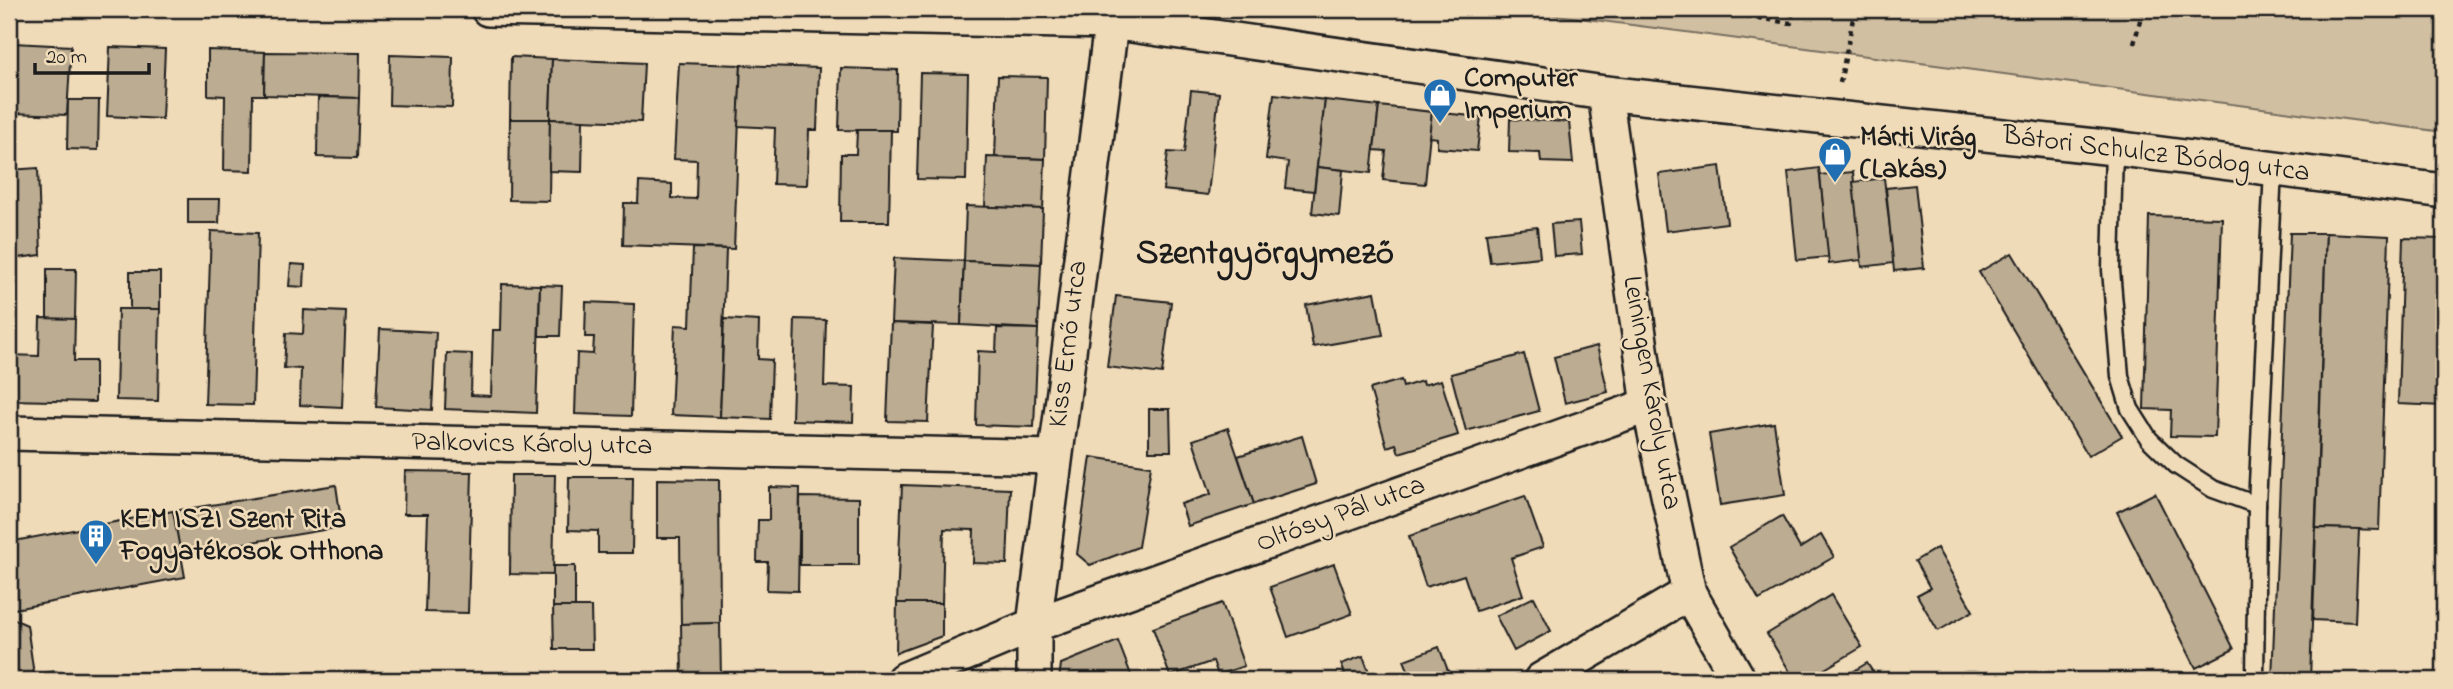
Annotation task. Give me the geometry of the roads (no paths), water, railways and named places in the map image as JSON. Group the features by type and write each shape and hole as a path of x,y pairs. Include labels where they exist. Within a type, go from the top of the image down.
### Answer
{"street":[{"name":"Bátori Schulcz Bódog utca","path":"488,9 1111,15 1605,93 2114,148 2444,191"},
{"name":"Kiss Ernő utca","path":"1034,680 1034,625 1111,15"},
{"name":"Leiningen Károly utca","path":"1605,93 1648,405 1689,593 1739,680"},
{"name":"Oltósy Pál utca","path":"903,680 1034,625 1648,405"},
{"name":"Palkovics Károly utca","path":"9,433 1055,457"},
{"path":"1541,680 1689,593"}],"lane":[{"path":"2114,148 2111,270 2120,376 2130,409 2149,439 2176,465 2213,489 2257,505"},
{"path":"2255,680 2257,505 2273,169"}],"place":[{"name":"Computer Imperium","path":"1440,125"},
{"name":"Márti Virág (Lakás)","path":"1835,184"},
{"name":"KEM ISZI Szent Rita Fogyatékosok Otthona","path":"96,566"}],"district":[{"name":"Szentgyörgymező","path":"1265,254"}]}
